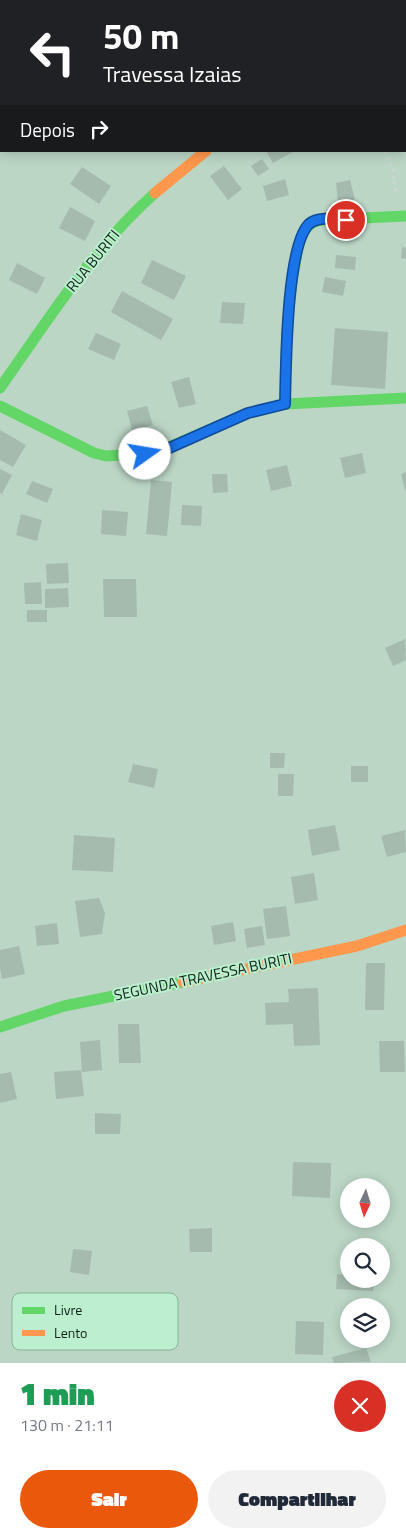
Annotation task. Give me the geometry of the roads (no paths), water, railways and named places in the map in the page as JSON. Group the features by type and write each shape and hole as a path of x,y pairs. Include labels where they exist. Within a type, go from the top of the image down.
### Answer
{"street":[{"name":"RUA BURITI","path":"0,388 54,309 115,232 150,197 205,152"},
{"path":"285,404 286,341 292,277 300,239 306,228 314,221 322,220 402,217"},
{"path":"0,406 94,453 106,456 120,456 145,454 167,449 248,413 285,404 406,398"},
{"name":"SEGUNDA TRAVESSA BURITI","path":"0,1027 64,1006 357,946 406,930"}]}
